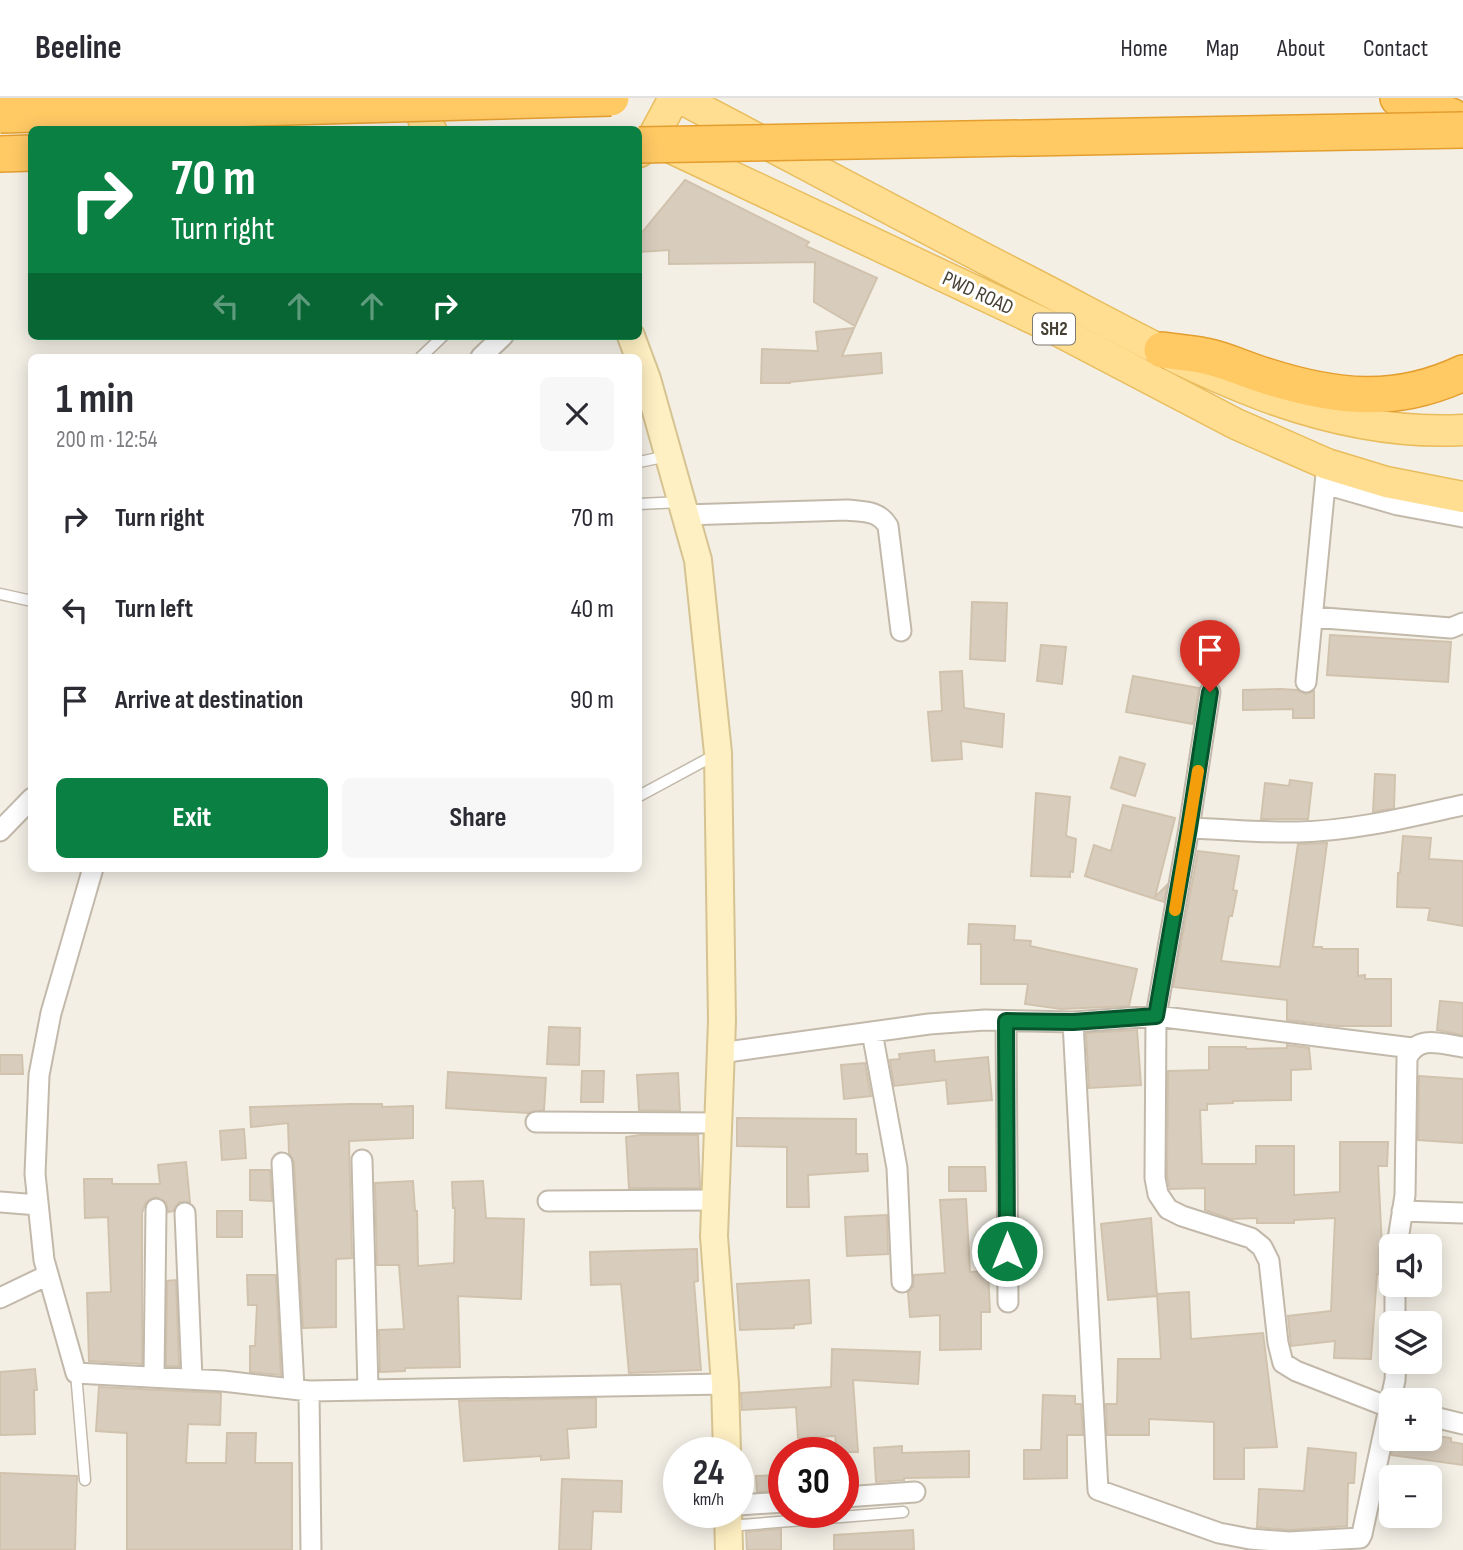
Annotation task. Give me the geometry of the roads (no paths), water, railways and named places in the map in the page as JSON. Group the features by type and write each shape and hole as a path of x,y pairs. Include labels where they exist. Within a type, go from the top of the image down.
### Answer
{"highway":[{"path":"0,115 611,98"},
{"path":"1398,98 1451,116 1463,128"},
{"path":"643,145 1463,128"},
{"path":"0,154 28,153"},
{"path":"1162,350 1205,356 1293,384 1341,394 1389,395 1440,384 1463,373"}],"main road":[{"path":"415,98 428,126"},
{"path":"643,145 674,98"},
{"name":"PWD ROAD","path":"680,98 1162,350 1247,390 1348,422 1396,429 1463,430"},
{"name":"PWD ROAD","path":"643,145 1047,325 1326,474 1463,497"}],"street":[{"path":"484,354 499,340"},
{"path":"645,397 669,456 698,560 718,753 722,1021 714,1236 726,1384 727,1437"},
{"path":"1306,682 1326,474 1398,505 1463,517"},
{"path":"683,508 847,510 873,513 882,517 887,526 901,631"},
{"path":"1312,617 1451,628 1463,623"},
{"path":"1210,692 1156,1016 1157,1194 1168,1209 1251,1238 1262,1247 1269,1261 1278,1343 1283,1363 1296,1371 1379,1403"},
{"path":"0,831 28,802"},
{"path":"1189,828 1296,832 1339,830 1463,805"},
{"path":"92,872 51,1013 39,1075 35,1174 44,1260 76,1373 192,1379 301,1389 726,1384"},
{"path":"720,1053 929,1024 1073,1022 1156,1016 1412,1048"},
{"path":"1006,1021 1008,1302"},
{"path":"1073,1022 1098,1490 1166,1516 1219,1533 1250,1539 1289,1542 1360,1538 1381,1451"},
{"path":"872,1032 897,1168 902,1282"},
{"path":"1399,1234 1405,1195 1407,1058 1412,1048 1423,1042 1463,1046"},
{"path":"536,1122 718,1123"},
{"path":"362,1160 368,1390"},
{"path":"282,1163 311,1550"},
{"path":"548,1201 715,1200"},
{"path":"0,1202 38,1205"},
{"path":"154,1377 156,1209"},
{"path":"1402,1211 1463,1213"},
{"path":"185,1213 192,1379"},
{"path":"0,1298 48,1275"},
{"path":"1442,1419 1463,1424"},
{"path":"859,1496 915,1492"}],"lane":[{"path":"424,354 439,340"},
{"path":"642,461 669,456"},
{"path":"642,504 683,508"},
{"path":"0,594 28,600"},
{"path":"642,794 718,753"},
{"path":"76,1373 85,1480"},
{"path":"754,1522 903,1512"}]}
